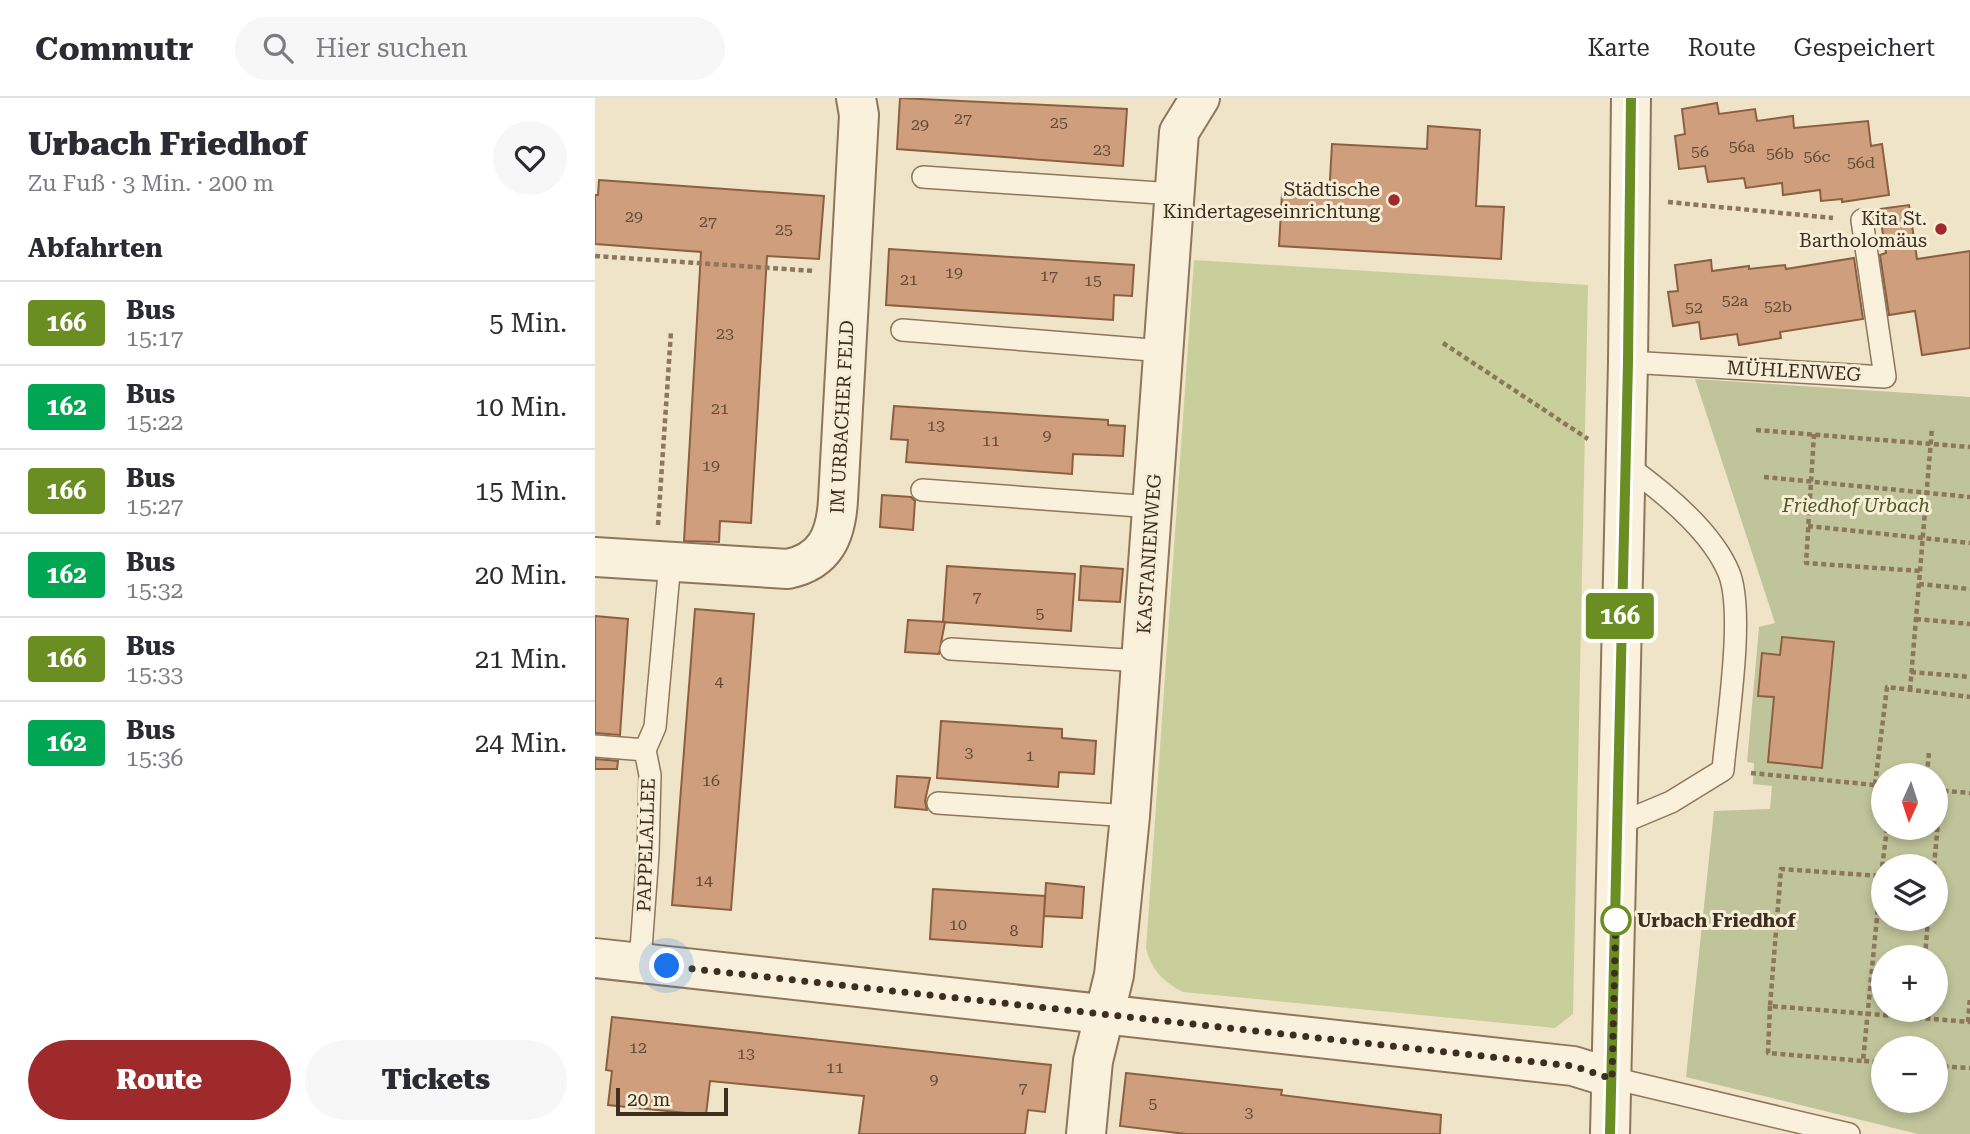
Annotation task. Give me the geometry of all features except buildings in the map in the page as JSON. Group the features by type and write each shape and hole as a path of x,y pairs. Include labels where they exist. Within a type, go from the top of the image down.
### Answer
{"street":[{"name":"IM URBACHER FELD","path":"595,557 788,569 806,565 830,542 837,520 859,115 856,98"},
{"name":"KASTANIENWEG","path":"1086,1134 1093,1061 1114,975 1130,816 1179,132 1200,98"},
{"path":"1610,1134 1626,465 1631,98"},
{"path":"595,958 1573,1066 1612,1079"}],"lane":[{"path":"923,177 1174,194"},
{"name":"MÜHLENWEG","path":"1628,362 1885,377 1862,220"},
{"path":"902,330 1164,351"},
{"path":"1616,825 1671,802 1723,770 1737,604 1729,573 1716,550 1663,492 1626,465"},
{"path":"922,490 1153,507"},
{"name":"PAPPELALLEE","path":"640,963 649,827 650,775 645,750 655,727 663,561"},
{"path":"951,649 1141,661"},
{"path":"595,746 645,750"},
{"path":"938,803 1130,816"},
{"path":"1612,1079 1849,1134"}],"path":[{"path":"1629,198 1862,220"},
{"path":"595,256 850,274"},
{"path":"663,561 671,332"},
{"path":"1443,343 1626,465"},
{"path":"1910,690 1932,428"},
{"path":"1756,430 1970,447"},
{"path":"1814,435 1806,564 1920,571"},
{"path":"1763,477 1970,497"},
{"path":"1808,526 1970,543"},
{"path":"1919,584 1970,589"},
{"path":"1916,619 1970,624"},
{"path":"1911,672 1970,677"},
{"path":"1878,763 1887,687 1970,697"},
{"path":"1928,763 1929,752"},
{"path":"1723,770 1871,785"},
{"path":"1948,791 1970,793"},
{"path":"1871,875 1781,869 1768,1053 1871,1061"},
{"path":"1863,1061 1876,931"},
{"path":"1948,1020 1969,1022 1970,997"},
{"path":"1770,1006 1871,1014"},
{"path":"1948,1067 1970,1069"}],"green space":[{"path":"1194,260 1588,285 1573,1014 1555,1028 1183,992 1164,980 1151,963 1146,949"},
{"name":"Friedhof Urbach","path":"1695,379 1970,397 1970,1134 1918,1134 1686,1077 1714,811 1770,809 1772,786 1753,784 1754,763 1747,762 1759,627 1775,623"}],"bus line":[{"name":"166","path":"1610,1134 1619,632 1626,465 1631,98"}],"place":[{"name":"Städtische Kindertageseinrichtung","path":"1394,200"},
{"name":"Kita St. Bartholomäus","path":"1941,229"},
{"name":"Urbach Friedhof","path":"1616,920"}],"route":[{"path":"667,966 1573,1066 1612,1079 1616,909 1616,920"}]}
